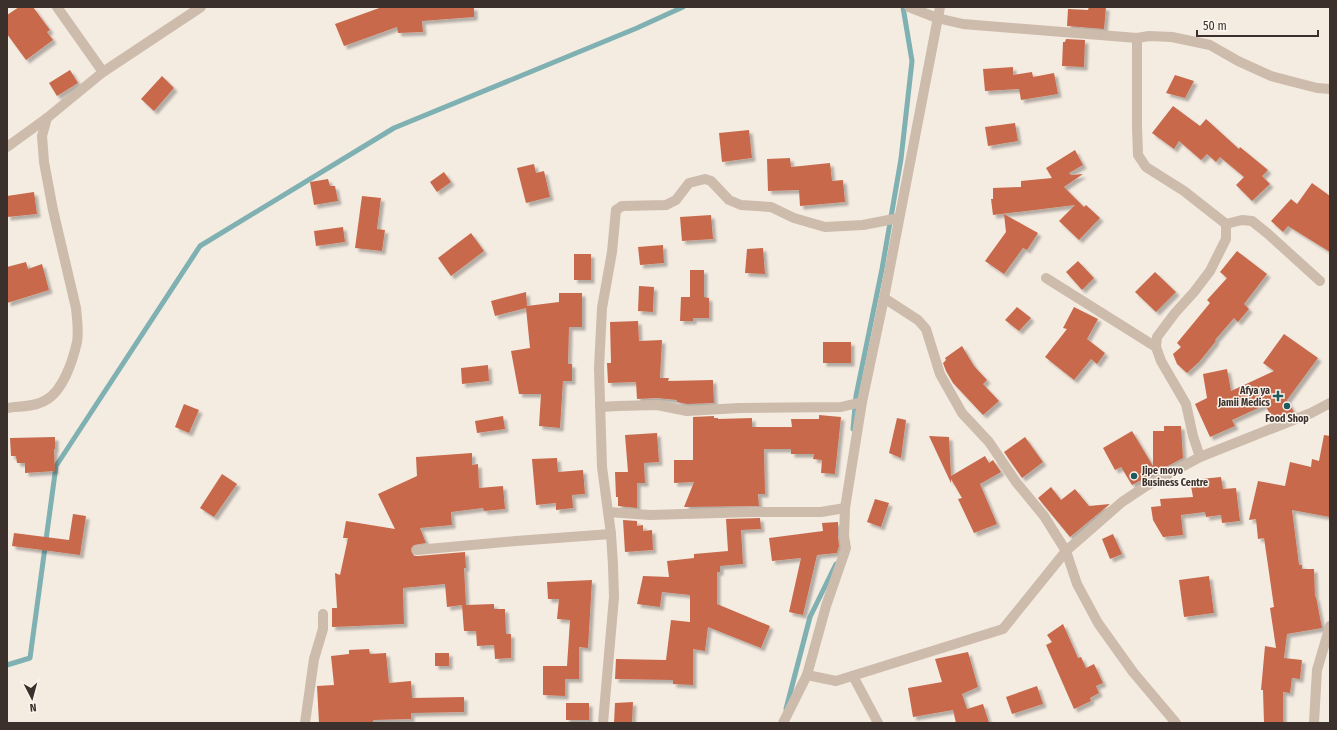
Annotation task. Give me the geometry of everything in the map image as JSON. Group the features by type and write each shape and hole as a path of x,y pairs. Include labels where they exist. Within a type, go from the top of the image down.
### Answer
{"street":[{"path":"57,7 103,72"},
{"path":"7,147 47,118 103,72 201,7"},
{"path":"909,7 937,18 963,24 1137,38 1149,36 1172,37 1210,45 1238,61 1271,76 1317,88 1330,89"},
{"path":"783,723 808,675 826,606 846,548 844,536 845,508 862,402 884,298 940,7"},
{"path":"1137,38 1138,155 1146,167 1184,191 1226,224"},
{"path":"7,408 39,403 52,396 66,374 77,341 78,323 76,308 60,244 44,162 42,136 47,118"},
{"path":"603,723 614,597 611,534 602,467 600,368 602,308 612,252 616,210 622,206 666,205 676,200 689,183 705,179 711,182 729,200 741,205 771,207 794,218 825,227 863,225 899,218"},
{"path":"1226,224 1242,220 1252,221 1320,281"},
{"path":"1200,457 1193,436 1186,404 1161,361 1156,347 1157,337 1210,271 1226,239 1226,224"},
{"path":"1046,278 1156,347"},
{"path":"884,298 918,320 926,329 940,374 962,413 989,442 1016,482 1044,516 1066,551 1077,584 1093,611 1098,623 1133,672 1176,723"},
{"path":"600,407 658,405 687,411 746,408 841,407 862,402"},
{"path":"808,675 836,681 1002,629 1066,551 1122,502 1146,486 1200,457 1311,413 1330,403"},
{"path":"608,512 650,515 751,512 821,512 845,508"},
{"path":"417,550 611,534"},
{"path":"305,723 314,659 323,629 323,614"},
{"path":"1314,723 1317,670 1330,626"},
{"path":"853,676 878,723"}],"building":[{"path":"19,7 33,7 50,30 47,32 53,40 26,60 7,34 7,15"},
{"path":"382,7 474,7 474,17 422,21 423,32 398,33 397,27 344,46 335,24"},
{"path":"1089,7 1106,7 1104,29 1067,26 1068,9 1088,10"},
{"path":"1066,39 1085,40 1084,67 1062,66 1063,42 1065,42"},
{"path":"1013,67 1013,75 1032,72 1033,77 1054,73 1058,94 1021,100 1019,89 985,91 983,69"},
{"path":"70,70 78,83 57,96 49,83"},
{"path":"1175,75 1194,81 1185,98 1166,93"},
{"path":"162,76 174,88 154,111 141,99"},
{"path":"1173,106 1200,126 1206,119 1239,149 1240,147 1268,170 1262,176 1270,184 1252,201 1236,185 1244,177 1220,157 1216,162 1207,154 1201,160 1179,141 1174,149 1152,133"},
{"path":"1015,123 1018,141 988,146 985,127"},
{"path":"749,130 752,158 722,162 719,133"},
{"path":"1075,150 1083,165 1069,173 1071,175 1083,174 1064,187 1084,207 1086,205 1100,218 1079,240 1059,221 1075,205 993,215 991,199 993,199 993,188 1021,187 1021,181 1052,178 1046,168"},
{"path":"790,158 791,167 830,163 832,181 843,180 845,202 800,206 799,190 768,191 767,159"},
{"path":"534,164 536,173 544,171 550,197 526,203 517,168"},
{"path":"444,172 451,182 437,192 430,182"},
{"path":"328,179 330,186 335,186 338,201 314,205 310,182"},
{"path":"1312,183 1330,196 1330,252 1288,226 1283,232 1271,221 1291,199 1297,204"},
{"path":"34,192 37,214 7,217 7,196"},
{"path":"362,196 381,198 377,229 385,230 382,251 355,248"},
{"path":"1004,214 1038,233 1027,250 1023,248 1004,274 985,261 1006,232"},
{"path":"711,215 713,239 682,241 680,217"},
{"path":"343,227 345,242 316,246 314,231"},
{"path":"471,233 484,251 451,276 438,258"},
{"path":"663,245 664,263 640,265 638,247"},
{"path":"763,248 765,274 745,273 747,249"},
{"path":"1237,251 1267,274 1244,304 1249,309 1238,322 1234,318 1199,362 1187,373 1177,364 1173,354 1181,347 1177,343 1210,303 1207,300 1227,278 1220,272"},
{"path":"574,254 591,254 591,280 574,280"},
{"path":"1078,261 1094,278 1082,290 1066,272"},
{"path":"26,262 28,269 42,264 49,290 7,303 7,267"},
{"path":"690,270 704,270 704,297 709,298 709,318 693,318 693,321 680,321 681,297 690,297"},
{"path":"1155,272 1176,292 1156,312 1135,292"},
{"path":"639,286 654,287 653,312 638,311"},
{"path":"526,292 527,306 559,302 559,293 582,293 582,327 569,327 568,364 572,364 572,381 563,381 560,428 539,426 541,394 519,394 511,351 530,348 526,308 495,316 491,301"},
{"path":"1017,307 1031,318 1019,331 1005,320"},
{"path":"1074,307 1098,319 1087,339 1105,353 1097,364 1091,359 1074,380 1045,357 1067,329 1063,328"},
{"path":"638,321 639,341 662,340 660,378 669,378 668,381 713,380 714,403 687,404 677,402 677,400 657,398 637,399 636,382 608,383 607,363 611,363 610,322"},
{"path":"1284,334 1318,358 1287,400 1294,412 1274,421 1265,405 1232,420 1235,426 1210,437 1195,404 1207,398 1203,374 1227,369 1231,391 1274,371 1263,363"},
{"path":"823,342 851,342 851,363 823,363"},
{"path":"962,346 974,366 987,380 983,384 999,401 983,415 953,383 943,363 946,360 945,358"},
{"path":"488,365 489,381 462,384 461,368"},
{"path":"184,404 199,410 189,433 175,427"},
{"path":"819,415 841,417 835,474 821,473 822,460 813,459 814,454 791,454 791,449 764,449 765,494 758,494 759,506 684,507 694,482 674,483 674,460 693,460 693,417 714,416 714,418 718,419 752,418 752,427 792,427 791,419 819,419"},
{"path":"503,416 505,429 477,433 475,421"},
{"path":"897,418 906,420 901,458 889,453"},
{"path":"1164,426 1181,426 1183,458 1132,485 1121,467 1115,470 1103,448 1132,431 1153,466 1153,431 1164,431"},
{"path":"657,433 659,462 644,463 645,483 637,483 637,508 618,506 618,497 616,497 615,472 628,472 625,435"},
{"path":"1324,435 1330,436 1330,517 1292,510 1299,565 1302,565 1302,569 1314,569 1315,597 1322,628 1287,634 1284,658 1302,660 1300,679 1292,678 1290,693 1283,692 1283,723 1264,723 1263,690 1261,690 1265,646 1276,648 1270,608 1274,607 1264,538 1258,539 1256,519 1249,520 1258,481 1285,486 1290,462 1311,467 1312,459 1319,461"},
{"path":"929,436 949,437 951,476 985,456 989,463 993,460 1001,472 980,484 997,524 974,533 958,499 962,498 951,479 951,483"},
{"path":"55,437 55,471 25,473 25,463 17,463 16,456 11,456 10,438"},
{"path":"1025,437 1043,462 1022,478 1004,452"},
{"path":"472,453 472,465 478,464 479,488 503,486 505,509 484,511 483,508 451,512 452,525 420,528 426,543 414,545 411,548 411,551 414,556 465,552 466,568 464,568 466,605 494,604 494,609 505,609 506,634 511,634 511,658 495,659 494,645 477,646 476,631 464,631 462,605 447,607 445,584 403,588 404,624 332,627 332,608 337,608 335,573 340,575 348,538 343,538 346,521 395,529 378,494 417,476 416,457"},
{"path":"557,458 558,472 583,470 585,494 572,495 573,508 556,510 556,503 536,505 532,459"},
{"path":"222,474 237,484 214,517 200,508"},
{"path":"1221,477 1223,489 1236,488 1240,521 1222,523 1221,515 1206,517 1205,512 1181,515 1183,535 1163,537 1153,520 1151,507 1161,506 1160,499 1193,497 1191,486 1201,485 1201,479"},
{"path":"1051,487 1061,500 1075,489 1089,506 1110,504 1070,537 1038,498"},
{"path":"875,499 889,503 881,527 867,522"},
{"path":"73,514 86,516 80,555 12,546 14,533 69,540"},
{"path":"760,518 761,529 741,530 743,564 720,566 720,572 717,572 717,604 770,626 761,648 708,627 705,651 693,649 693,685 673,684 673,680 615,679 616,659 666,660 671,620 690,622 690,595 662,592 660,607 637,604 643,576 669,577 667,561 694,558 694,554 728,551 726,519"},
{"path":"623,520 637,521 637,526 643,525 643,531 652,530 653,550 625,552"},
{"path":"838,522 839,546 837,553 817,555 803,615 789,612 801,558 772,561 769,538 823,531 822,523"},
{"path":"1113,534 1122,554 1110,559 1102,539"},
{"path":"1209,576 1214,613 1184,617 1179,580"},
{"path":"592,580 588,648 579,647 579,679 565,679 565,696 543,695 543,666 567,666 570,620 557,619 559,599 548,599 547,582"},
{"path":"1063,624 1078,658 1081,657 1086,668 1094,664 1103,683 1096,686 1099,693 1090,698 1091,701 1074,709 1046,645 1052,642 1047,635"},
{"path":"369,649 370,654 386,653 389,683 411,681 412,698 464,697 464,712 411,713 411,719 373,720 373,723 319,723 317,686 334,685 331,656 349,654 349,650"},
{"path":"968,652 978,687 962,694 967,709 983,704 989,723 956,723 953,710 913,717 908,688 942,682 935,659"},
{"path":"435,653 449,653 449,666 435,666"},
{"path":"1037,686 1043,704 1012,714 1006,697"},
{"path":"633,702 632,723 614,723 615,703"},
{"path":"566,703 589,703 589,720 566,720"}],"waterway":[{"path":"7,665 30,658 56,466 200,246 394,128 637,28 683,7"},
{"path":"853,429 856,396 882,269 901,159 912,61 903,7"},
{"path":"786,709 810,617 836,564"}],"place":[{"name":"Afya ya Jamii Medics","path":"1278,396"},
{"name":"Food Shop","path":"1287,406"},
{"name":"Jipe moyo Business Centre","path":"1134,476"}]}
